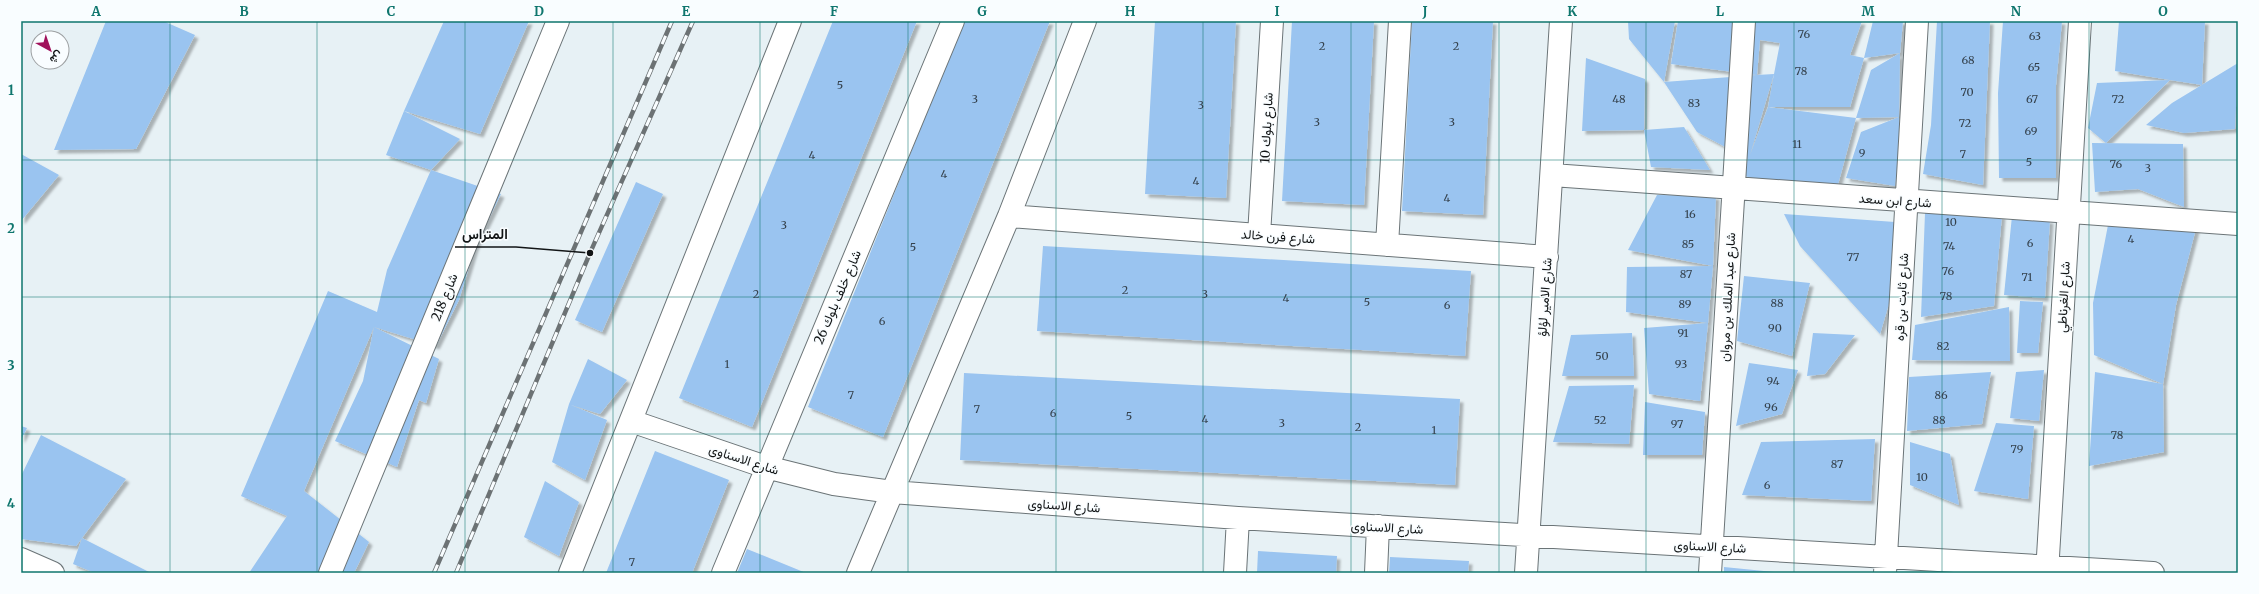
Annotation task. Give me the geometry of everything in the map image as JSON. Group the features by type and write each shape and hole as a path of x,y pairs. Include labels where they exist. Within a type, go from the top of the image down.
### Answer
{"street":[{"name":"شارع 218","path":"330,573 558,21"},
{"path":"570,573 790,21"},
{"name":"شارع خلف بلوك 26","path":"723,573 953,21"},
{"path":"858,573 1009,216 1085,21"},
{"name":"شارع بلوك 10","path":"1259,235 1272,21"},
{"path":"1387,245 1400,21"},
{"name":"شارع الامير لؤلؤ","path":"1526,573 1561,21"},
{"name":"شارع عبد الملك بن مروان","path":"1710,573 1744,21"},
{"name":"شارع ثابت بن قره","path":"1885,565 1917,21"},
{"name":"شارع الغرناطي","path":"2047,570 2080,21"},
{"name":"شارع ابن سعد","path":"1552,175 2238,224"},
{"name":"شارع فرن خالد","path":"1009,216 1547,257"},
{"name":"شارع الاسناوى","path":"630,421 766,467 834,484 892,492 1238,518 1712,546 1885,565 2153,573"},
{"path":"1235,573 1238,518"},
{"path":"1376,573 1378,526"},
{"path":"21,559 53,573"}],"building":[{"path":"106,21 163,21 195,35 136,149 54,150"},
{"path":"444,21 529,21 480,134 404,111"},
{"path":"833,21 917,21 752,427 679,398"},
{"path":"964,21 1050,21 883,437 808,407"},
{"path":"1155,21 1236,21 1226,198 1145,194"},
{"path":"1292,21 1374,21 1364,205 1282,201"},
{"path":"1412,21 1493,21 1483,215 1402,211"},
{"path":"1628,21 1675,21 1664,82 1629,39"},
{"path":"1678,21 1862,21 1850,55 1864,58 1850,107 1768,107 1780,43 1760,40 1757,75 1671,64"},
{"path":"1873,21 1903,21 1900,53 1864,58"},
{"path":"1937,21 1990,21 1983,185 1923,174 1931,125"},
{"path":"2003,21 2062,21 2056,85 2056,178 1999,178 1998,93"},
{"path":"2119,21 2205,21 2202,85 2115,71"},
{"path":"1900,53 1899,117 1856,118 1871,70"},
{"path":"1586,58 1645,79 1644,130 1582,131"},
{"path":"2238,63 2235,129 2184,133 2146,125 2172,103"},
{"path":"1774,74 1750,155 1768,107 1856,118 1833,203 1742,175 1748,159 1697,132 1664,82"},
{"path":"2170,80 2106,143 2088,128 2097,83"},
{"path":"404,111 460,139 431,170 386,155"},
{"path":"1899,117 1900,139 1895,186 1846,178 1861,132"},
{"path":"1684,127 1710,170 1651,167 1644,130"},
{"path":"2092,143 2183,144 2184,207 2138,189 2095,192"},
{"path":"21,154 59,175 21,221"},
{"path":"431,170 501,194 475,247 459,300 436,346 374,327 304,491 369,542 354,573 249,573 287,516 241,496 328,291 377,312 387,270"},
{"path":"636,182 663,194 602,332 575,320"},
{"path":"1657,195 1716,196 1713,266 1628,250"},
{"path":"1925,213 2002,215 1994,306 1921,317"},
{"path":"1784,214 1895,222 1893,290 1880,334 1800,246"},
{"path":"2012,216 2050,220 2045,298 2004,295"},
{"path":"2198,221 2176,305 2163,384 2094,355 2093,303 2108,225"},
{"path":"1043,246 1471,271 1465,356 1037,331"},
{"path":"1713,266 1708,323 1626,312 1627,267"},
{"path":"1744,276 1810,283 1792,356 1737,341"},
{"path":"2020,301 2043,302 2038,353 2017,353"},
{"path":"2009,307 2010,361 1912,360 1915,325"},
{"path":"1708,323 1700,401 1649,394 1644,328"},
{"path":"374,327 439,359 426,403 419,400 397,467 335,441 363,381"},
{"path":"1632,333 1634,376 1562,376 1571,335"},
{"path":"1813,333 1855,335 1825,374 1807,376"},
{"path":"588,359 627,380 600,414 571,405 607,420 585,480 552,462 569,404"},
{"path":"1749,363 1798,370 1782,414 1736,426"},
{"path":"2044,370 2039,421 2010,418 2016,372"},
{"path":"1991,372 1982,424 1907,431 1909,377"},
{"path":"2095,372 2163,384 2164,452 2089,466"},
{"path":"964,373 1460,399 1455,485 960,460"},
{"path":"1634,385 1629,444 1553,442 1569,386"},
{"path":"1645,402 1705,412 1702,455 1643,455"},
{"path":"1996,423 2034,426 2028,499 1974,491"},
{"path":"21,426 27,428 21,440"},
{"path":"41,435 126,479 76,546 21,539 21,476"},
{"path":"1875,439 1871,501 1742,495 1761,442"},
{"path":"1910,442 1950,454 1959,505 1910,485"},
{"path":"655,451 729,480 692,573 606,573"},
{"path":"545,481 579,502 559,556 524,537"},
{"path":"82,538 151,573 95,573 73,564"},
{"path":"747,549 806,573 737,573"},
{"path":"1258,551 1337,556 1336,573 1257,573"},
{"path":"1390,557 1469,561 1468,573 1389,573"},
{"path":"1724,567 1774,572 1774,573 1724,573"}],"railway":[{"path":"434,573 672,21"},
{"path":"456,573 590,253 693,21"}],"place":[{"name":"المتراس","path":"590,253"}]}
